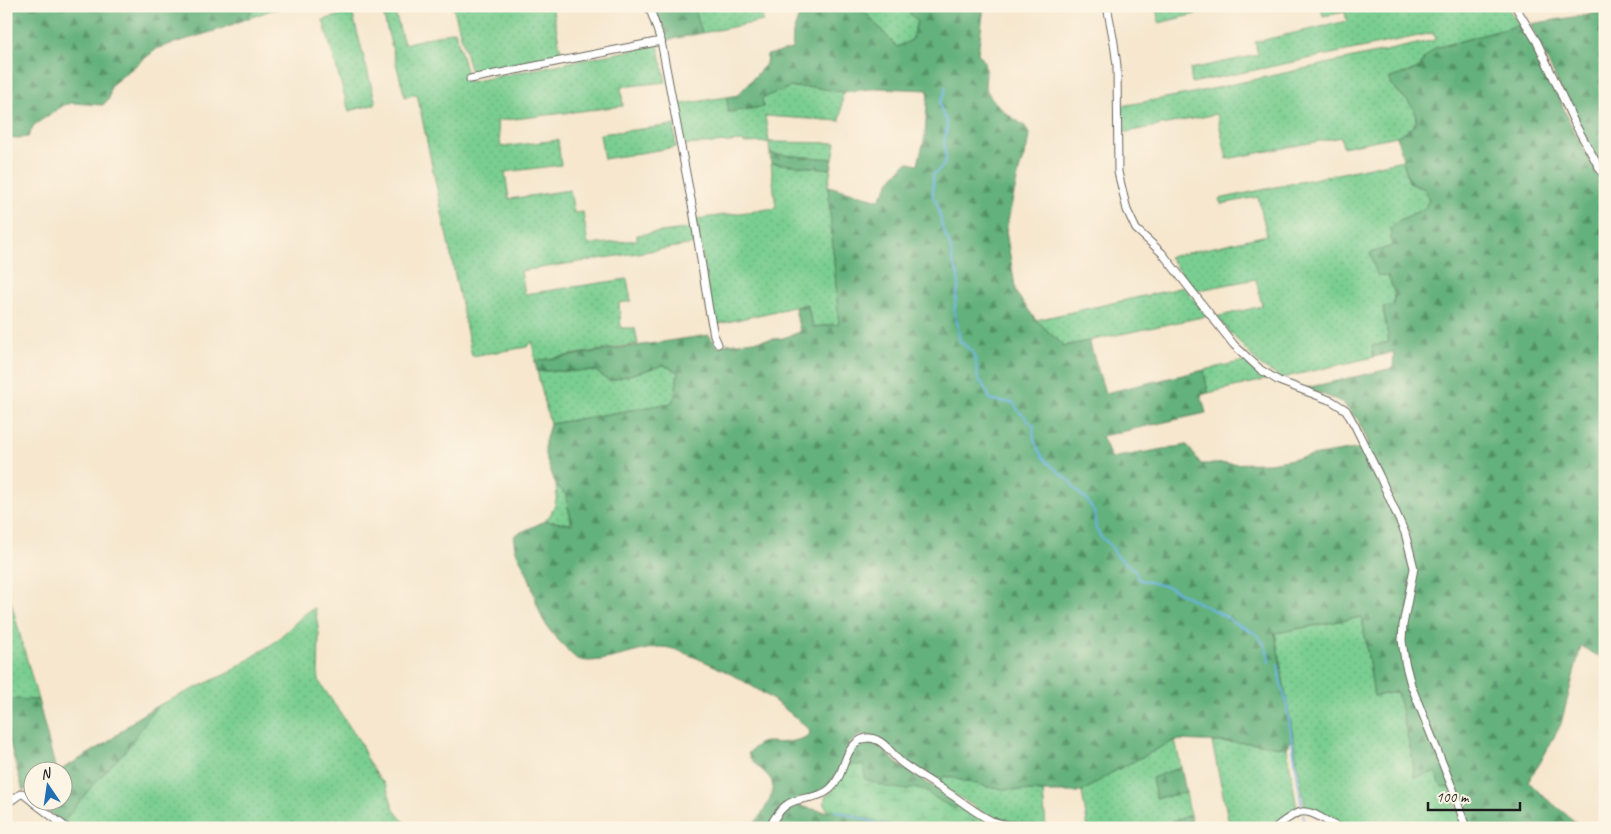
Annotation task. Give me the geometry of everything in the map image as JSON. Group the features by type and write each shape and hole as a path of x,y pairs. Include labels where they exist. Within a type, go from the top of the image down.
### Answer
{"street":[{"path":"649,6 660,41 693,210 709,310 714,335 718,344"},
{"path":"1107,6 1117,66 1118,172 1127,210 1136,229 1162,253 1234,345 1261,370 1279,381 1332,401 1346,410 1351,418 1405,533 1414,568 1403,618 1404,662 1466,828"},
{"path":"1514,6 1538,42 1575,124 1605,178"},
{"path":"470,78 660,41"},
{"path":"768,828 788,804 820,796 831,788 839,778 847,755 858,742 865,738 873,738 880,741 900,762 919,776 992,821 1026,828"},
{"path":"6,804 22,793"},
{"path":"1275,828 1295,813 1304,811 1310,812 1339,828"},
{"path":"47,812 67,828"}],"green space":[{"path":"6,6 254,7 246,19 218,30 158,48 111,85 109,99 103,105 72,103 64,105 34,125 28,137 6,139"},
{"path":"254,6 283,6 246,19"},
{"path":"381,6 393,6 404,44 455,31 469,82 658,45 666,82 621,87 623,106 497,121 501,147 558,140 561,165 505,172 509,199 570,190 574,213 583,212 588,245 637,240 637,235 693,228 695,244 521,271 525,294 627,279 631,301 619,303 621,328 635,328 638,344 535,361 532,341 527,347 472,356 417,94 405,97"},
{"path":"453,6 552,6 562,57 475,75 471,73"},
{"path":"652,6 694,6 702,33 663,41"},
{"path":"694,6 761,6 763,21 702,33"},
{"path":"866,6 903,6 917,21 912,40 897,47 861,8"},
{"path":"903,6 984,6 978,53 984,61 985,87 991,98 1007,114 1025,126 1029,134 1006,231 1016,293 1036,320 1064,346 1089,341 1105,393 1204,370 1208,393 1201,395 1206,413 1102,436 1111,458 1187,445 1201,464 1269,463 1361,448 1369,444 1358,420 1342,402 1306,388 1393,368 1394,352 1374,357 1372,346 1389,342 1383,307 1394,305 1395,294 1388,276 1377,275 1370,253 1392,246 1390,228 1400,220 1425,208 1429,199 1425,189 1409,183 1397,136 1414,126 1416,115 1409,103 1390,84 1390,78 1419,69 1423,60 1435,48 1520,25 1544,66 1572,127 1605,188 1605,660 1581,646 1561,724 1528,781 1543,796 1583,828 1470,828 1456,787 1442,787 1435,772 1414,777 1413,760 1397,692 1374,696 1362,617 1275,633 1293,736 1287,748 1253,743 1175,740 1111,773 1082,792 1043,792 993,788 944,776 939,784 921,775 892,750 864,735 856,738 846,750 837,774 828,787 817,794 796,799 803,807 827,812 833,809 899,828 750,828 768,803 771,796 772,782 748,754 753,748 762,743 796,741 808,737 810,731 785,709 758,690 729,673 680,651 660,647 606,659 586,661 574,657 551,632 539,611 525,568 514,545 515,535 545,521 572,524 565,493 556,485 545,455 545,442 550,424 671,403 675,396 678,372 664,365 609,381 595,371 537,371 535,361 709,335 718,347 727,344 783,338 800,332 795,308 807,304 813,327 839,324 828,186 879,200 890,181 907,162 918,164 925,137 928,90 879,88 843,92 812,87 791,87 762,98 763,107 728,112 727,97 738,95 766,64 767,55 792,49 793,33 799,16 861,8 897,47 912,40 917,21"},
{"path":"1163,6 1228,6 1159,23 1156,8"},
{"path":"1506,6 1520,25 1435,48 1423,60 1419,69 1390,78 1390,84 1414,108 1416,121 1413,127 1397,136 1343,147 1341,137 1227,159 1217,114 1122,133 1121,106 1193,93 1435,40 1433,33 1192,83 1190,69 1258,55 1255,42 1347,21 1345,12 1323,16 1321,7"},
{"path":"352,12 376,104 349,111 323,20"},
{"path":"1605,12 1605,174 1577,123 1530,24"},
{"path":"791,87 812,87 843,92 840,121 765,116 769,142 744,143 743,141 683,145 675,105 727,97 728,112 763,107 761,98"},
{"path":"674,125 676,147 604,159 600,134"},
{"path":"769,142 836,143 833,159 770,154"},
{"path":"770,154 833,159 831,169 771,163"},
{"path":"1403,160 1409,183 1425,189 1429,199 1425,208 1400,220 1390,228 1392,246 1388,276 1395,294 1394,306 1383,307 1389,342 1372,346 1374,357 1281,378 1261,366 1216,317 1262,306 1256,279 1194,291 1169,257 1267,235 1258,197 1221,204 1219,199"},
{"path":"771,163 831,169 828,186 839,324 813,327 807,304 714,325 696,219 776,208"},
{"path":"1184,287 1207,316 1064,346 1036,320"},
{"path":"1244,361 1252,369 1269,379 1208,393 1204,370"},
{"path":"664,365 678,372 675,396 671,403 550,424 537,371 595,371 609,381"},
{"path":"556,485 565,493 572,525 545,521 555,504 557,495"},
{"path":"6,584 38,700 6,699"},
{"path":"315,608 319,634 318,675 320,683 360,742 368,761 379,778 386,785 394,810 412,828 71,828 49,812 72,812 72,763 107,743 137,718 157,706 230,672 275,642 307,612"},
{"path":"1362,617 1374,696 1397,692 1413,760 1414,777 1435,772 1450,787 1463,828 1352,828 1305,807 1275,633"},
{"path":"6,699 38,700 54,762 22,762 22,787 6,729"},
{"path":"157,706 126,750 72,811 72,763 107,743 137,718"},
{"path":"866,740 877,743 898,764 960,804 954,809 925,790 886,787 865,779 847,765 854,749"},
{"path":"1175,740 1181,767 1152,778 1156,798 1186,793 1190,815 1163,825 1163,828 1088,828 1082,792 1111,773"},
{"path":"1212,742 1253,743 1287,748 1297,809 1271,828 1230,828"},
{"path":"847,765 863,765 865,779 886,787 925,790 954,809 960,804 1011,828 977,828 974,821 965,828 899,828 833,809 828,812 824,802 826,796 834,789"},
{"path":"1181,767 1186,793 1156,798 1152,778"},
{"path":"944,776 993,788 1043,792 1046,827 992,818 939,784"},
{"path":"49,812 71,812 63,822"},
{"path":"1190,815 1193,828 1163,828 1163,825"}],"waterway":[{"path":"945,87 945,93 940,102 947,127 944,143 946,159 944,165 933,175 933,196 938,206 942,227 950,245 953,263 958,275 959,285 954,313 960,341 973,352 978,380 982,383 991,400 1014,403 1019,412 1034,425 1033,434 1042,456 1070,481 1075,489 1087,500 1094,512 1096,529 1100,536 1110,545 1117,556 1135,570 1138,578 1169,587 1253,632 1267,650 1269,662"},
{"path":"1278,664 1281,685 1286,700 1302,807"},
{"path":"834,810 893,828"},
{"path":"1303,815 1306,828"}]}
